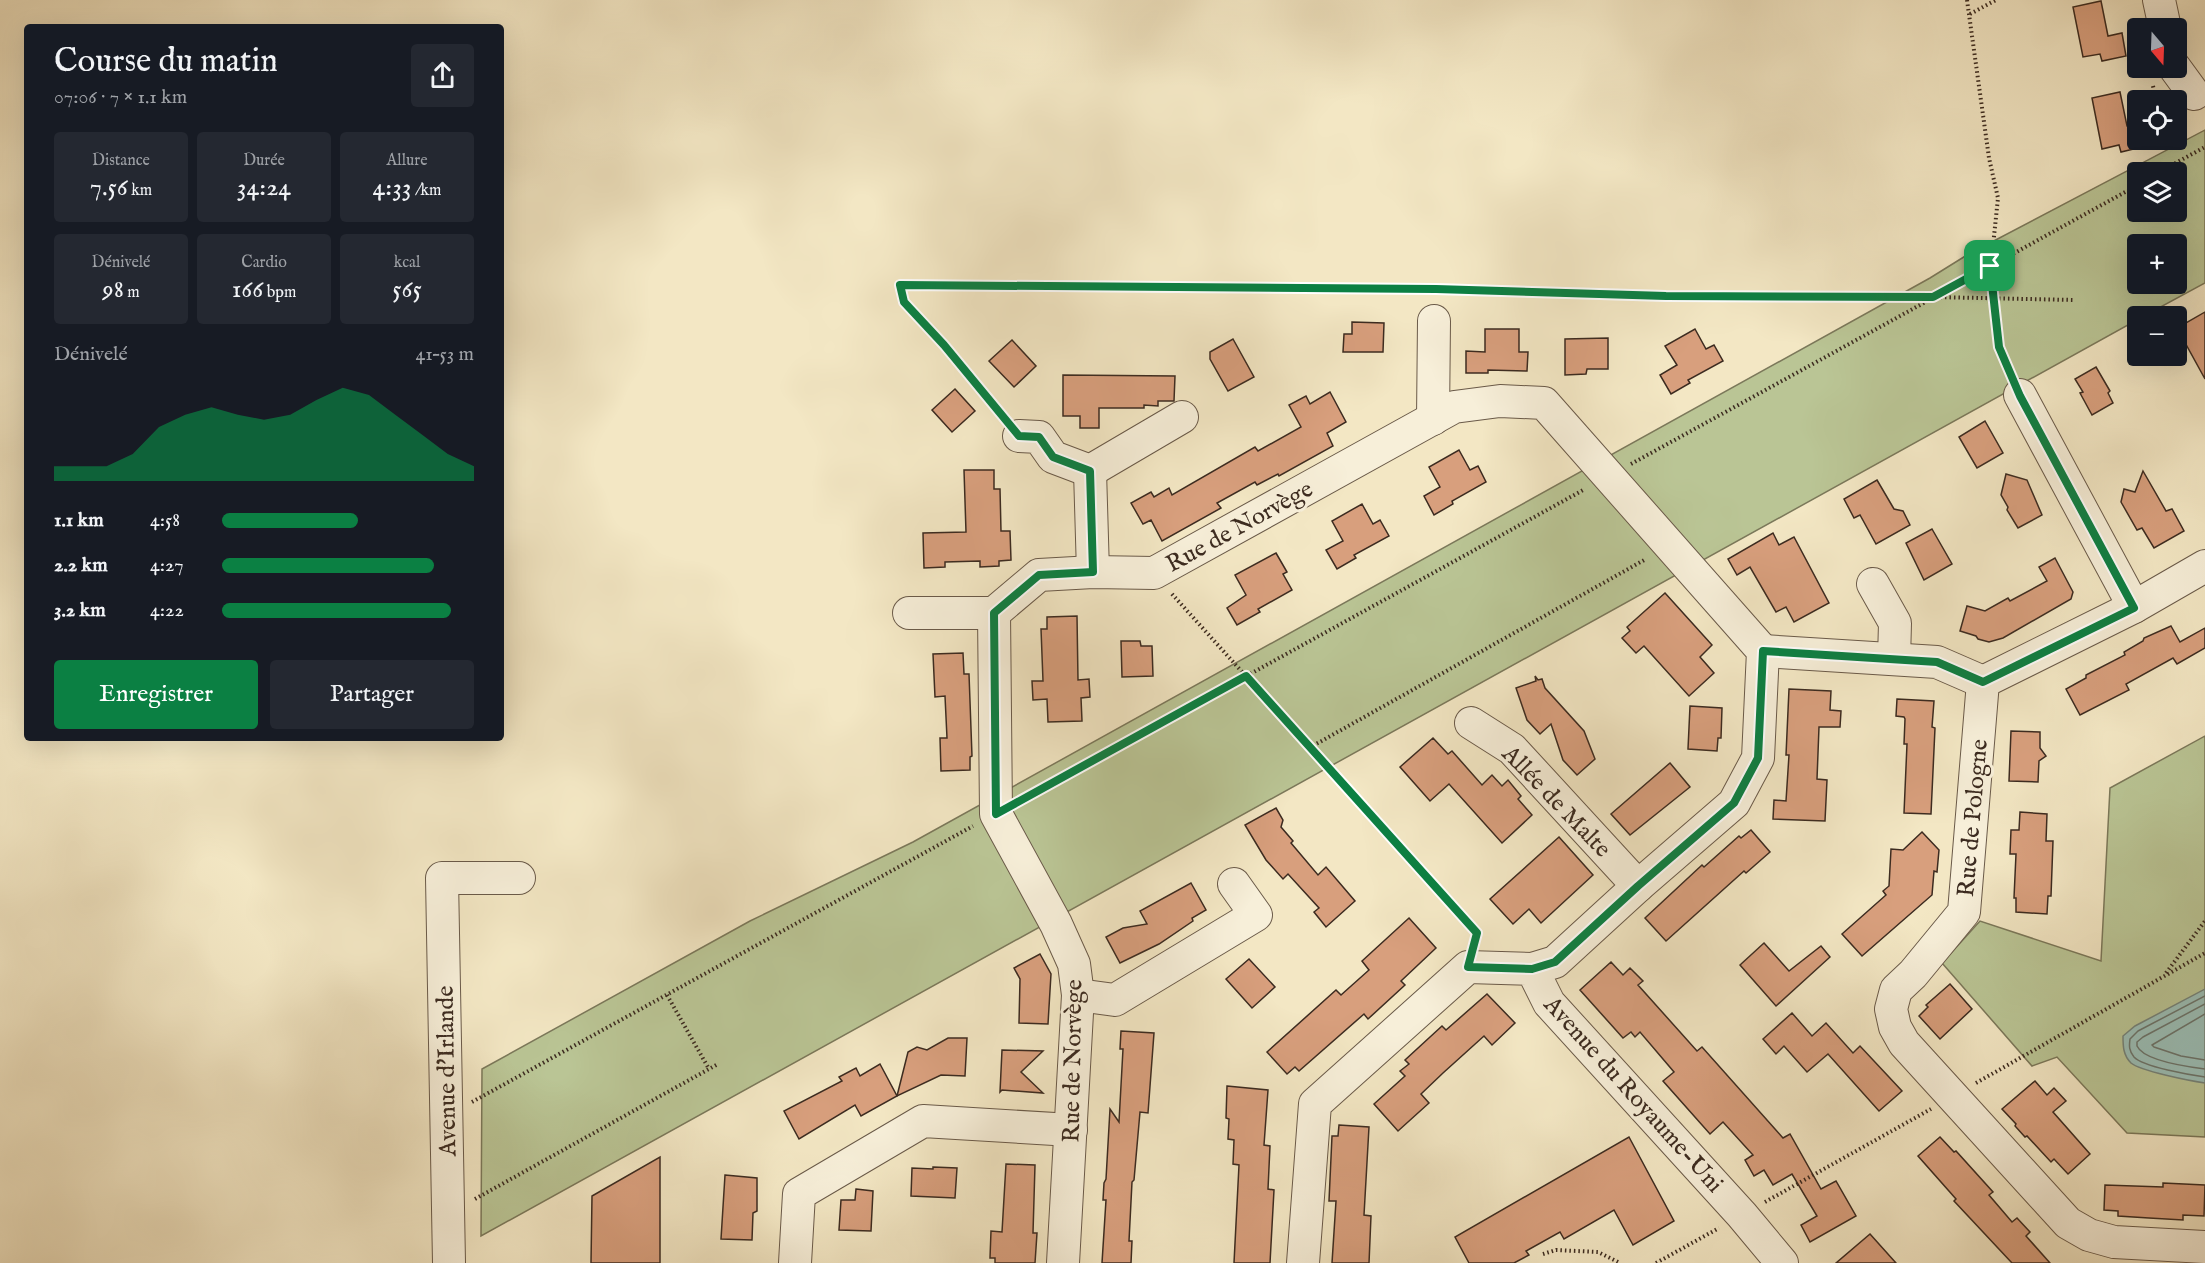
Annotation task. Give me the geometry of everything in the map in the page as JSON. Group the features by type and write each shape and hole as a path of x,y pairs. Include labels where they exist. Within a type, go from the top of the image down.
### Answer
{"street":[{"path":"2159,0 2164,18"},
{"path":"2183,78 2194,93"},
{"path":"1433,419 1434,321"},
{"path":"2020,396 2134,608"},
{"name":"Rue de Norvège","path":"1063,1263 1078,995 1074,964 1056,924 996,814 994,613 1039,575 1093,572 1154,573 1454,407 1500,401 1544,403 1763,651"},
{"path":"1090,471 1182,417"},
{"path":"1019,436 1039,437 1053,457 1090,471"},
{"path":"1090,471 1093,572"},
{"path":"1532,969 1555,962 1734,803 1758,758 1763,651 1937,662 1983,682 2134,608 2205,566"},
{"path":"1873,584 1895,623 1894,659"},
{"path":"909,614 994,613"},
{"name":"Rue de Pologne","path":"1983,682 1964,912 1914,974 1896,990 1892,1010 1895,1027 1904,1043 2068,1223 2089,1235 2114,1242 2199,1252"},
{"name":"Allée de Malte","path":"1471,723 1512,749 1638,886"},
{"name":"Avenue d'Irlande","path":"449,1263 442,878 519,878"},
{"path":"1078,995 1115,1000 1256,915 1234,884"},
{"path":"1303,1263 1315,1104 1468,967"},
{"name":"Avenue du Royaume-Uni","path":"1468,967 1532,969 1549,1003 1742,1215 1782,1263"},
{"path":"795,1263 800,1194 923,1121 1071,1130"}],"path":[{"path":"1967,0 1989,158 1998,198 1990,266 1999,347 2020,396"},
{"path":"1970,14 1996,0"},
{"path":"2177,162 2205,147"},
{"path":"447,1116 2127,190"},
{"path":"1019,436 944,345 904,302 900,285 1436,289 1666,296 2074,300"},
{"path":"1309,748 1670,546"},
{"path":"1154,573 1477,933 1468,967"},
{"path":"2164,976 2205,921"},
{"path":"667,995 709,1069"},
{"path":"449,1213 718,1064"},
{"path":"1543,1254 1556,1250 1598,1252 1620,1263"}],"green space":[{"path":"2205,130 2205,283 2187,293 2187,234 2127,234 2127,294 2185,294 2162,306 2127,306 2127,326 481,1236 482,1069 750,921 913,842 1930,278 1967,255 2127,171 2127,222 2187,222 2187,162 2144,162 2167,150 2187,150 2187,139"},
{"path":"2205,736 2205,1137 2127,1133 2057,1057 2032,1066 1942,963 1980,921 2101,961 2110,788"}],"water":[{"path":"2205,989 2205,1083 2155,1072 2136,1066 2128,1060 2123,1047 2123,1036 2135,1026"}],"building":[{"path":"2101,1 2108,36 2122,33 2126,56 2102,61 2100,54 2083,57 2073,7"},
{"path":"2120,92 2127,126 2127,150 2130,150 2121,152 2119,145 2102,149 2092,98"},
{"path":"2205,312 2205,379 2187,346 2187,322"},
{"path":"1352,322 1384,323 1383,352 1343,352 1344,334 1352,334"},
{"path":"1485,329 1519,329 1519,352 1528,352 1527,371 1488,370 1488,373 1466,373 1466,351 1485,352"},
{"path":"1695,329 1706,349 1714,345 1723,361 1688,380 1690,383 1671,394 1660,375 1677,365 1665,346"},
{"path":"1608,338 1608,369 1587,369 1586,374 1565,375 1565,339"},
{"path":"1233,339 1254,377 1228,391 1210,359 1210,352"},
{"path":"1012,340 1036,366 1014,387 989,361"},
{"path":"2096,367 2110,391 2108,393 2113,403 2092,415 2075,379"},
{"path":"1063,375 1175,376 1174,401 1158,401 1158,406 1144,405 1144,408 1099,408 1099,428 1080,428 1080,416 1063,416"},
{"path":"955,389 975,411 952,432 932,410"},
{"path":"1330,392 1346,422 1327,433 1333,446 1279,476 1278,474 1257,485 1255,482 1217,503 1221,508 1162,541 1151,520 1143,524 1131,503 1151,492 1154,497 1169,488 1172,495 1255,447 1258,451 1301,427 1289,405 1306,396 1310,404"},
{"path":"1985,421 2003,453 1977,468 1959,437"},
{"path":"1459,450 1470,470 1478,466 1486,482 1452,501 1453,504 1434,515 1424,496 1440,487 1429,467"},
{"path":"964,470 994,470 994,489 1000,489 1001,531 1010,531 1011,560 999,561 999,566 980,567 980,561 945,562 945,567 924,568 923,533 966,532"},
{"path":"2143,471 2166,511 2172,509 2184,531 2154,548 2142,528 2137,530 2121,502 2124,489 2135,492"},
{"path":"2006,474 2027,480 2042,515 2018,528 2001,495"},
{"path":"1877,480 1894,509 1903,511 1910,525 1876,544 1860,515 1854,518 1844,499"},
{"path":"1362,504 1373,524 1380,520 1389,536 1354,555 1356,558 1337,569 1326,550 1343,541 1332,521"},
{"path":"1932,529 1952,564 1924,580 1906,543"},
{"path":"1773,533 1779,545 1794,537 1829,603 1794,622 1786,607 1776,612 1750,567 1737,575 1728,559"},
{"path":"1276,553 1287,572 1283,574 1292,590 1258,609 1260,612 1237,625 1227,608 1246,595 1235,575"},
{"path":"2055,558 2073,592 2071,599 2003,638 1989,642 1960,631 1967,606 1985,611 2008,598 2010,601 2047,581 2039,567"},
{"path":"1665,593 1712,645 1700,657 1714,673 1689,696 1644,646 1636,653 1622,638 1630,631 1627,627"},
{"path":"1077,616 1078,680 1089,679 1090,697 1081,698 1082,721 1048,722 1047,699 1033,700 1032,681 1043,681 1041,629 1047,629 1047,617"},
{"path":"2171,626 2180,642 2205,628 2205,648 2177,664 2173,658 2126,684 2129,690 2080,715 2066,689 2086,678 2086,675 2125,655 2124,652 2143,641 2144,638"},
{"path":"1121,641 1140,641 1141,646 1152,646 1153,676 1122,677"},
{"path":"963,653 964,674 969,674 972,756 970,757 970,770 941,771 940,738 947,738 945,696 935,697 933,654"},
{"path":"1535,676 1538,680 1542,679 1545,688 1584,731 1595,759 1577,775 1563,760 1551,724 1540,734 1527,720 1516,688 1536,681"},
{"path":"1789,689 1831,691 1830,710 1841,711 1840,727 1819,727 1817,779 1827,780 1825,821 1773,819 1774,800 1786,801"},
{"path":"1897,699 1934,701 1931,814 1904,813 1907,744 1904,744 1905,719 1896,716"},
{"path":"1690,706 1722,708 1721,738 1718,738 1717,751 1688,749"},
{"path":"2011,731 2040,732 2040,748 2046,756 2039,761 2038,782 2009,781"},
{"path":"1433,738 1448,754 1452,751 1482,785 1492,775 1502,786 1508,780 1521,796 1518,799 1532,815 1502,843 1449,784 1430,801 1400,767"},
{"path":"1670,763 1690,787 1630,835 1611,814"},
{"path":"1276,808 1283,820 1281,827 1293,841 1291,843 1318,875 1326,867 1355,901 1326,927 1314,912 1319,908 1288,874 1283,879 1266,860 1245,825"},
{"path":"2020,812 2047,814 2046,841 2053,841 2051,896 2048,896 2047,914 2016,912 2016,898 2014,898 2016,854 2010,854 2011,830 2019,830"},
{"path":"1751,830 1770,852 1746,873 1744,871 1666,941 1645,918 1702,865 1704,867 1739,836 1741,838"},
{"path":"1922,832 1939,850 1932,895 1862,956 1842,934 1886,895 1883,891 1889,886 1891,849 1903,850"},
{"path":"1559,837 1593,875 1541,923 1529,909 1513,924 1490,899"},
{"path":"1191,883 1206,910 1159,944 1120,963 1106,937 1123,928 1147,924 1140,911"},
{"path":"1409,918 1436,948 1401,981 1405,985 1368,1019 1364,1014 1299,1071 1295,1067 1287,1074 1267,1052 1336,990 1341,995 1369,970 1362,961"},
{"path":"1764,943 1789,971 1821,946 1830,957 1776,1006 1740,965"},
{"path":"1040,954 1051,974 1048,1024 1019,1023 1020,979 1014,968"},
{"path":"1249,959 1275,987 1252,1008 1226,979"},
{"path":"1611,962 1623,975 1630,968 1643,981 1638,985 1697,1051 1702,1047 1783,1138 1790,1134 1821,1189 1836,1181 1856,1216 1810,1242 1801,1225 1817,1216 1792,1174 1773,1185 1764,1170 1754,1176 1745,1160 1753,1155 1723,1122 1710,1134 1663,1081 1674,1072 1640,1032 1635,1037 1631,1032 1623,1038 1580,990"},
{"path":"1950,984 1972,1009 1940,1039 1919,1016 1928,1007 1926,1005"},
{"path":"1487,994 1515,1023 1492,1045 1484,1036 1443,1073 1421,1094 1429,1103 1398,1131 1374,1104 1405,1076 1400,1071 1409,1064 1405,1060 1442,1026 1446,1030"},
{"path":"1792,1013 1812,1036 1826,1023 1853,1053 1860,1046 1902,1091 1879,1111 1828,1054 1807,1072 1784,1046 1776,1054 1763,1039"},
{"path":"1121,1031 1154,1033 1148,1113 1140,1112 1132,1182 1129,1241 1132,1241 1131,1263 1102,1263 1106,1200 1103,1200 1110,1109 1119,1122 1123,1049 1120,1049"},
{"path":"948,1038 967,1038 965,1076 941,1075 897,1096 908,1052 917,1047 927,1050"},
{"path":"1002,1050 1043,1051 1021,1072 1043,1093 1002,1090 1000,1092"},
{"path":"880,1064 897,1096 861,1116 855,1105 799,1139 784,1111 842,1081 839,1077 856,1068 860,1076"},
{"path":"2035,1081 2047,1095 2054,1088 2066,1101 2053,1112 2090,1154 2068,1174 2054,1159 2051,1162 2027,1136 2025,1137 2002,1109"},
{"path":"1227,1086 1268,1090 1264,1145 1270,1146 1268,1189 1274,1190 1270,1263 1234,1263 1239,1165 1233,1164 1234,1140 1228,1139"},
{"path":"1339,1125 1369,1127 1364,1215 1371,1216 1369,1263 1332,1263 1336,1201 1329,1201 1332,1136 1338,1136"},
{"path":"1629,1137 1674,1221 1633,1245 1614,1210 1564,1239 1560,1232 1526,1251 1529,1255 1514,1263 1469,1263 1455,1237"},
{"path":"1940,1137 1954,1152 1956,1151 1993,1192 1989,1195 2012,1222 2017,1218 2030,1232 2026,1236 2050,1263 2012,1263 1954,1201 1956,1199 1918,1156"},
{"path":"660,1157 660,1263 591,1263 592,1196"},
{"path":"1006,1164 1035,1165 1033,1233 1037,1233 1035,1263 995,1263 995,1258 990,1258 991,1231 1002,1232"},
{"path":"933,1167 957,1168 955,1198 911,1196 912,1168 933,1169"},
{"path":"725,1175 757,1178 757,1211 753,1213 752,1240 721,1239"},
{"path":"2163,1183 2205,1185 2204,1216 2183,1215 2183,1220 2149,1218 2118,1216 2118,1211 2104,1210 2105,1185 2163,1187"},
{"path":"856,1189 873,1191 871,1231 839,1230 841,1200 855,1200"},
{"path":"1870,1234 1896,1263 1836,1263"}],"route":[{"path":"1990,266 1999,347 2020,396 2134,608 1983,682 1937,662 1763,651 1758,758 1734,803 1555,962 1532,969 1468,967 1477,933 1246,676 996,814 994,613 1039,575 1093,572 1090,471 1053,457 1039,437 1019,436 944,345 904,302 900,285 1436,289 1666,296 1933,297 1990,266"}]}
